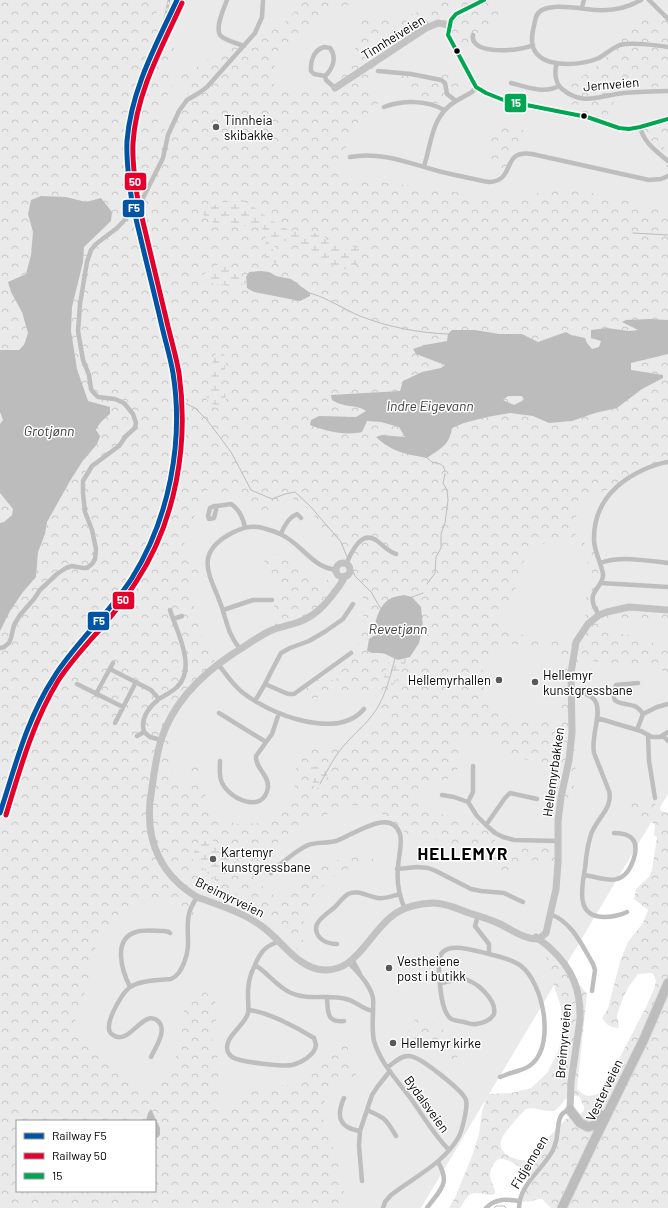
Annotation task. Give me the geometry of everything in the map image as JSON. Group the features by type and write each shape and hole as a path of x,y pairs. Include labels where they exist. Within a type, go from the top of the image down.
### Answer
{"highway":[{"name":"Vesterveien","path":"562,1208 654,1016 668,983"},
{"name":"Vesterveien","path":"567,1208 648,1040 668,994"},
{"path":"570,1110 580,1123 586,1126 591,1126 597,1122 615,1097"},
{"path":"570,1110 573,1121 590,1134 593,1143"}],"street":[{"path":"227,0 220,18 218,29 219,33 228,40 244,46"},
{"path":"0,648 4,647 8,643 11,638 14,625 20,615 34,600 40,590 57,574 69,566 85,568 89,567 94,562 96,549 92,530 85,512 83,493 84,481 88,471 94,464 119,446 136,425 133,414 124,403 98,397 93,392 90,386 89,375 84,364 78,334 78,321 87,262 91,250 98,242 117,228 140,204 163,158 171,126 179,111 185,102 207,87 255,33 260,23 263,11 263,0"},
{"path":"484,0 472,3 456,14 451,20 448,33 449,38 476,87 486,94 506,101 587,118 619,128 629,129 640,127 668,119"},
{"path":"582,7 584,0"},
{"path":"557,1 597,10 613,10 629,6 641,0"},
{"path":"649,0 668,19"},
{"path":"548,2 543,4 538,10 533,30 534,49 541,57 545,59 557,63 579,64 599,58 615,48 625,44 668,47"},
{"name":"Tinnheiveien","path":"335,88 426,28 438,23 449,25"},
{"path":"474,34 473,39 476,44 479,47 488,49 509,50 527,48 533,45"},
{"path":"327,47 332,51 334,59 332,68 325,76 312,73 310,68 317,51 320,48 327,47"},
{"path":"511,84 544,90 559,86 555,72 557,63"},
{"path":"378,71 411,74 441,80 445,83 447,94 456,101"},
{"path":"325,76 326,80 335,88"},
{"name":"Jernveien","path":"559,86 571,95 585,99 596,99 624,93 668,91"},
{"path":"424,166 433,130 444,110 472,92 476,87"},
{"path":"384,107 392,104 417,102 433,105 444,110"},
{"path":"640,127 643,136 648,143 668,161"},
{"path":"350,157 384,157 489,182 494,182 503,178 513,158 517,154 523,153 649,180 662,179 668,176"},
{"path":"599,615 593,604 592,598 601,583 603,575 595,545 595,527 598,515 612,491 626,479 662,462 668,462"},
{"path":"217,506 233,505 243,518 245,527"},
{"path":"281,534 285,525 293,516 297,514 301,518"},
{"path":"240,649 229,632 223,610 209,576 208,559 212,550 221,540 245,527 258,527 281,534 298,546 316,562 340,574 349,572 349,567 346,564"},
{"path":"346,564 354,547 361,540 366,538 374,539 388,551 396,554"},
{"path":"600,563 609,560 635,559 668,563"},
{"path":"340,574 337,566 340,564 346,564"},
{"name":"Breimyrveien","path":"340,574 335,591 326,604 300,622 270,631 240,649 200,679 183,698 172,715 161,740 155,766 149,815 151,833 157,854 178,884 201,898 248,916 264,927 298,959 307,965 318,969 327,970 342,967 351,961 389,918 406,909 424,904 436,903 448,905 500,924 534,940 539,939 565,964 572,976 578,992 580,1020 570,1095 570,1110"},
{"path":"601,583 668,587"},
{"path":"223,610 253,600 272,600"},
{"path":"255,701 266,684 281,653 309,641 326,631 343,619 353,604"},
{"name":"Hellemyrbakken","path":"539,939 546,933 555,896 558,864 560,805 570,751 572,724 571,673 576,642 588,624 599,615 612,610 629,607 668,610"},
{"path":"161,740 150,737 144,732 143,724 146,713 150,706 159,698 177,687 182,681 186,672 185,652 170,610"},
{"path":"173,619 182,616"},
{"path":"266,684 288,694 294,694 351,653"},
{"path":"96,694 113,663"},
{"path":"218,664 234,685 243,693 279,714 326,724 348,719 358,715 364,709"},
{"path":"110,669 151,690 159,698"},
{"path":"115,723 136,682"},
{"path":"638,683 616,686 614,697 615,700 620,703 636,707 643,714"},
{"path":"77,684 123,707"},
{"path":"572,692 583,693 590,696 594,699 597,706 593,748 609,791 610,798 608,807 591,833 582,888 582,898 584,906 588,912 596,916 612,917 627,912"},
{"path":"637,730 643,714 657,707 668,704"},
{"path":"219,713 266,742"},
{"path":"220,761 220,779 234,796 248,803 255,802 264,796 268,787 267,779 257,764 256,758 257,753 272,734 279,714"},
{"path":"597,718 637,730 648,736 657,738 668,732"},
{"path":"137,736 144,732"},
{"path":"648,736 649,761 655,798"},
{"path":"663,736 668,741"},
{"path":"468,802 473,792 472,766"},
{"path":"486,825 510,793 537,799"},
{"path":"442,795 468,802 477,816 494,833 508,838 558,841"},
{"path":"271,872 309,845 335,841 374,824 382,822 389,823 394,826 400,835 397,883 406,909"},
{"path":"584,875 614,880 621,877 628,871 636,852 634,840 622,833 614,833"},
{"path":"397,869 417,867 428,868 471,889 481,892 504,893 523,902"},
{"path":"337,944 328,944 318,934 318,921 348,894 351,892 380,898 400,894"},
{"path":"151,1057 163,1031 158,1021 152,1019 145,1020 122,1038 114,1036 110,1032 110,1021 121,996 130,987 138,984 171,979 180,972 188,950 189,913 201,898"},
{"path":"550,914 559,918 569,927 593,964 595,970 592,991"},
{"path":"478,916 475,926 489,944 489,954"},
{"path":"130,987 121,954 121,946 125,939 137,931 160,931 170,933"},
{"path":"248,1010 268,1015 310,1036 316,1042 314,1052 302,1061 290,1066 242,1060 232,1056 228,1052 227,1044 244,1021 248,1010 248,986 250,974 264,950 275,943"},
{"path":"440,983 461,979 474,983 487,996 495,1011 493,1017 488,1021 474,1024 454,1020 449,1018 446,1013 440,983 440,958 443,952 458,947 512,960 525,969 540,996 544,1021 543,1043 536,1060 526,1069 512,1072 500,1077"},
{"name":"Bydalsveien","path":"351,961 372,994 374,1041 380,1056 428,1125 448,1150"},
{"path":"255,965 291,993 306,997 335,997 348,999 365,1009 373,1011"},
{"path":"327,997 330,1017 336,1021 344,1021"},
{"path":"360,1005 373,1005"},
{"name":"Bydalsveien","path":"362,1181 359,1146 360,1131 375,1090 389,1069 404,1056 414,1057 440,1074 465,1097 466,1107 460,1134 454,1144 438,1162 391,1195 385,1202 383,1208"},
{"path":"344,1098 340,1109 341,1120 349,1129 360,1131"},
{"path":"367,1110 384,1118 396,1136"},
{"name":"Fidjemoen","path":"519,1208 519,1201 525,1187 553,1150 557,1138 560,1117 565,1111 570,1110"},
{"path":"427,1208 445,1181 444,1174 438,1162"},
{"path":"486,1208 492,1203 500,1200 507,1199 519,1201"}],"green space":[{"path":"0,0 668,0 668,794 421,1208 0,1208"},
{"path":"0,0 155,0 160,34 172,33 176,37 173,54 162,66 188,73 221,48 245,45 266,35 284,23 305,0 350,0 346,9 334,9 307,27 291,43 276,63 269,77 276,87 321,93 337,83 350,65 357,43 359,26 364,17 413,14 426,8 435,0 497,0 495,2 500,20 479,31 468,51 461,56 449,37 436,24 386,53 372,70 371,89 379,103 360,120 346,147 341,167 345,174 358,179 414,186 436,186 479,199 503,201 525,198 547,189 569,188 636,203 658,206 668,205 668,320 626,320 623,322 639,330 629,331 607,328 599,347 592,349 585,338 571,335 566,332 538,342 522,334 499,334 475,330 448,341 425,345 416,354 446,365 441,368 422,372 400,391 377,393 338,405 362,408 366,411 356,417 343,417 381,422 399,427 405,437 382,435 383,444 404,454 451,437 452,428 487,417 510,413 533,416 549,423 617,408 642,389 663,378 662,375 631,370 631,363 668,354 668,464 651,466 610,489 587,499 577,512 574,532 580,540 594,551 600,574 595,597 603,611 668,609 668,628 660,623 644,618 619,620 601,625 611,631 643,638 666,649 668,651 668,673 620,663 609,665 588,659 578,661 572,680 576,772 573,795 565,804 555,799 550,775 541,765 519,757 477,736 464,734 458,741 460,764 453,777 431,784 420,794 423,805 438,813 483,825 496,842 504,848 536,842 553,845 557,860 556,876 546,864 527,859 508,870 501,871 493,868 474,854 431,838 408,835 373,807 351,805 308,822 288,834 271,848 257,866 254,877 270,893 281,898 297,881 316,869 356,852 368,854 376,862 352,867 332,877 315,894 305,913 301,936 310,956 302,955 258,903 215,886 194,883 188,895 193,901 194,928 177,900 153,898 99,931 89,980 73,1028 118,1064 123,1081 152,1089 169,1074 182,1040 182,1018 188,996 202,988 221,1009 212,1030 213,1051 217,1056 220,1106 227,1110 239,1103 252,1084 268,1087 290,1085 328,1062 337,1049 347,1040 349,1059 360,1083 347,1076 336,1079 325,1097 323,1120 330,1142 340,1163 346,1208 0,1208 0,631 10,611 23,592 36,577 38,552 45,534 47,522 82,462 99,423 110,414 110,407 88,401 77,369 71,331 72,307 83,262 84,247 111,221 101,198 86,202 66,197 42,196 31,200 30,224 33,232 31,255 26,274 8,282 11,292 22,312 28,333 24,345 19,350 0,350","holes":["174,82 180,84 189,97 168,131 157,125 160,110","222,202 251,204 269,219 289,230 304,233 311,232 331,245 357,247 328,263 310,249 295,242 281,241 274,247 272,255 265,257 266,232 260,227 214,223 198,211 200,207","211,270 244,277 246,279 246,277 261,271 291,279 277,296 254,292 247,288 246,283 231,286 202,281 201,276","225,371 223,380 206,399 210,382","204,490 221,492 230,491 262,514 288,495 310,510 342,556 323,587 281,555 265,554 263,574 281,585 274,602 275,629 319,611 349,573 358,579 365,606 359,643 342,662 336,680 308,680 294,692 308,699 363,691 379,697 383,722 362,740 338,745 311,745 303,750 295,772 295,786 284,808 273,821 235,824 209,809 202,780 201,763 190,762 188,782 173,779 167,724 187,692 216,662 206,648 189,584 200,573 183,558 182,550","560,536 571,539 572,544 578,552 588,560 587,566 592,570 592,580 589,587 589,593 586,597 587,611 580,632 573,644 519,634 498,626 503,610 513,597 520,575 519,567 526,559 531,549","375,635 410,657 407,658 403,669 391,689 383,681 391,657 383,653 372,653 369,639","510,644 560,648 559,718 513,717 484,696 482,660","219,845 237,862 204,869 190,856"]},
{"path":"647,18 668,18 668,90 623,94 615,99 606,120 584,116 563,109 567,86 588,73 607,56 618,41 624,25"},
{"path":"403,70 435,71 458,74 467,82 465,92 445,103 427,104 410,90 400,79 400,73"},
{"path":"668,120 668,135 661,137 665,149 668,151 668,168 658,154 639,140 637,130 646,122"},
{"path":"496,123 519,125 526,135 504,171 493,167 489,155 492,132"},
{"path":"241,199 282,227 289,230 297,232 311,232 323,235 331,245 357,247 362,253 360,261 351,268 342,270 328,263 310,249 295,242 281,241 274,247 272,255 279,263 271,263 265,257 266,232 260,227 214,223 198,211 200,208"},
{"path":"214,265 223,265 244,277 246,283 231,286 202,281 201,276 211,270"},
{"path":"218,350 223,350 226,362 223,380 226,400 221,406 211,404 206,399 213,359"},
{"path":"508,396 522,396 524,400 514,405 503,400"},
{"path":"0,493 13,508 12,515 4,522 0,523"},
{"path":"391,657 398,660 407,658 403,669 391,689 383,682"},
{"path":"311,766 323,768 328,773 324,788 315,788 308,770"},
{"path":"634,798 650,799 662,811 668,813 668,1208 551,1208 542,1199 528,1202 522,1201 529,1183 527,1175 522,1169 509,1161 499,1159 495,1162 490,1175 495,1190 493,1195 473,1193 466,1198 460,1208 449,1208 455,1198 472,1156 479,1134 482,1111 488,1094 511,1093 531,1088 547,1073 558,1052 563,1029 561,1007 547,964 546,955 550,955 568,970 587,994 577,1089 582,1094 589,1096 598,1094 619,1059 647,1005 656,981 652,973 638,974 628,988 617,1015 619,1028 609,1026 602,1018 608,1008 620,962 628,942 643,923 648,910 634,899 636,889 649,877 652,870 657,837 654,835 655,825 647,818 635,813 630,806","holes":["579,1096 584,1107 582,1113 566,1119 527,1160 515,1159 503,1152 501,1143 504,1134 526,1109 533,1108 552,1111 557,1109 567,1098"]},
{"name":"Kartemyr kunstgressbane","path":"207,835 237,862 220,884 190,857"},
{"path":"417,1018 434,1023 452,1036 459,1055 453,1060 408,1035 408,1027"}],"water":[{"name":"Grotjønn","path":"41,196 66,197 86,202 101,198 112,212 111,221 84,247 83,262 72,307 71,331 77,369 88,401 110,407 110,414 97,428 96,430 100,436 97,444 82,462 47,522 45,534 38,552 36,577 23,592 10,611 0,631 0,523 4,522 12,515 13,509 0,493 0,424 3,420 0,412 0,350 19,350 24,345 28,333 22,312 11,292 8,282 26,274 31,255 33,232 28,214 31,200"},
{"path":"261,271 291,279 310,293 310,296 300,301 254,292 247,288 246,277 249,272"},
{"name":"Indre Eigevann","path":"626,320 668,320 668,354 631,363 631,370 663,375 663,378 642,389 617,408 595,413 572,421 549,423 533,416 510,413 464,423 452,428 449,439 444,446 427,458 406,454 388,446 376,437 382,435 405,437 399,427 381,422 367,421 362,432 342,433 329,431 310,425 311,420 319,416 356,417 366,411 358,407 336,402 332,400 331,395 400,391 403,381 422,372 441,368 445,365 416,354 413,349 447,341 448,334 452,330 475,330 499,334 522,334 538,342 566,332 571,335 585,338 592,349 599,347 601,341 591,338 591,330 607,328 629,331 638,330 622,322","holes":["508,396 522,396 524,400 514,405 503,400"]},
{"name":"Revetjønn","path":"404,595 412,597 421,607 423,627 419,643 410,657 398,660 383,653 372,653 367,651 369,639 375,635 376,621 379,611 390,599"},
{"path":"151,1109 160,1128 160,1135 156,1139 156,1120 146,1120"}],"waterway":[{"path":"633,233 668,235"},
{"path":"310,293 360,316 381,323 415,331 448,334"},
{"path":"185,403 195,408 207,420 231,452 251,490 272,499 295,492 310,506 341,542 347,557"},
{"path":"427,458 432,462 442,465 445,471"},
{"path":"427,584 435,573 436,557 441,548 441,534 445,523 448,500 447,490 443,483 445,474"},
{"path":"349,562 355,576 371,592 381,609"},
{"path":"412,597 423,593"},
{"path":"320,784 339,752 368,720 379,705 387,688 395,658"},
{"path":"494,1208 496,1206 504,1206 506,1208"}],"railway":[{"path":"156,45 164,23 169,0"}],"rail line":[{"name":"F5","path":"0,813 22,743 36,709 63,664 113,604 132,578 156,531 170,479 175,453 176,426 176,399 173,373 132,202 128,172 127,141 129,122 139,86 153,51 177,0"},
{"name":"50","path":"6,815 34,729 49,697 68,667 115,611 136,582 150,558 161,534 170,508 176,481 182,427 182,400 179,373 138,201 134,172 133,143 135,124 145,88 158,53 182,3"}],"transit line":[{"name":"15","path":"484,0 456,14 451,20 448,35 476,87 486,93 506,101 587,117 619,128 629,129 640,127 668,119"}],"place":[{"name":"Tinnheia skibakke","path":"216,127"},
{"name":"Hellemyrhallen","path":"499,680"},
{"name":"Hellemyr kunstgressbane","path":"535,682"},
{"name":"Kartemyr kunstgressbane","path":"213,859"},
{"name":"Vestheiene post i butikk","path":"389,968"},
{"name":"Hellemyr kirke","path":"393,1043"}],"district":[{"name":"HELLEMYR","path":"463,853"}]}
